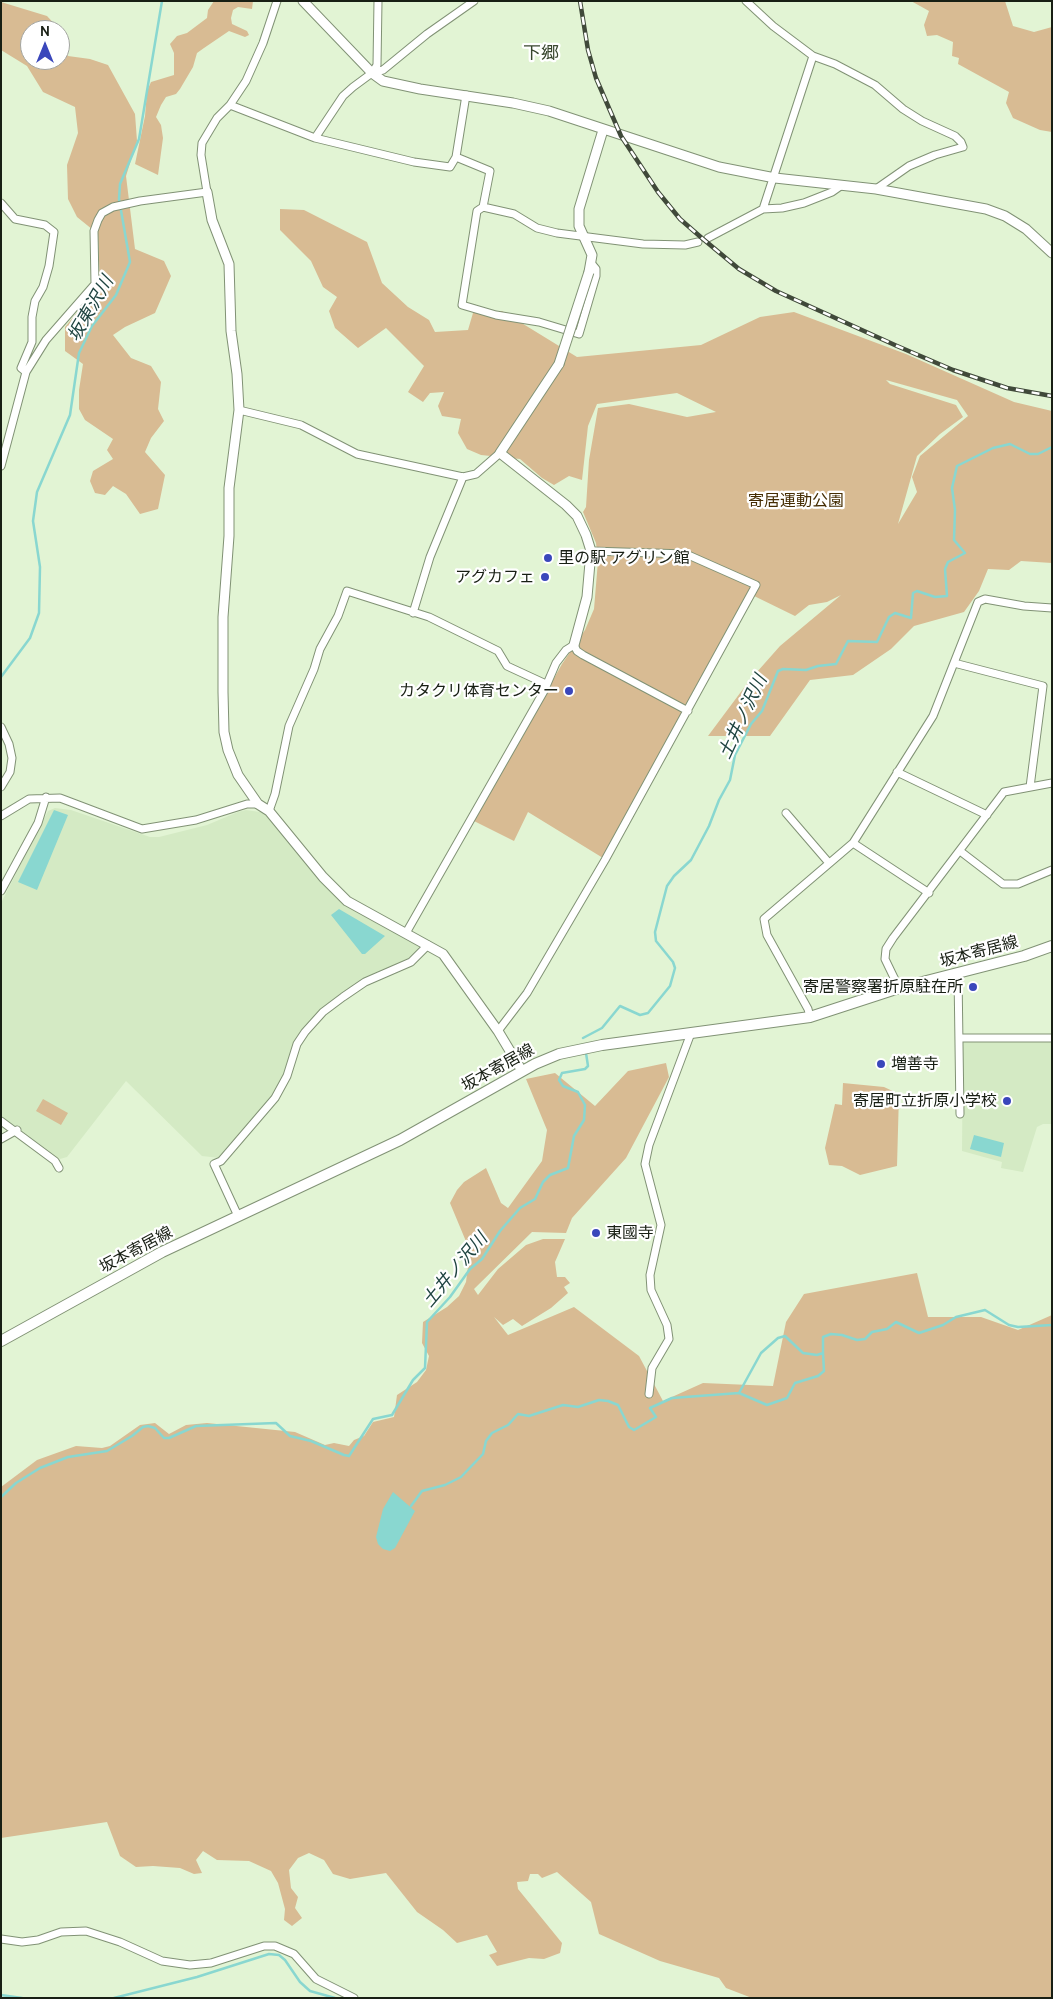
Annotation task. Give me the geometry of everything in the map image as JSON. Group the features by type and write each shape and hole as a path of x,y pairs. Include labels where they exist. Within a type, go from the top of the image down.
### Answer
{"main road":[{"name":"坂本寄居線","path":"1,1341 162,1252 400,1140 522,1071 568,1051 810,1017 899,988 1024,956 1052,946"}],"street":[{"path":"277,1 263,43 246,81 230,105 216,118 202,143 201,155 212,220 229,264 231,331 237,374 239,410 229,488 229,536 223,617 224,732 228,750 238,775 258,804 269,811 323,877 347,901 443,954 498,1031 522,1071"},
{"path":"303,1 372,74 383,80 398,85 466,95 549,111 719,167 775,178 876,189 986,209 1005,216 1026,229 1052,253"},
{"path":"372,74 377,65 378,1"},
{"path":"315,138 343,96 372,74 382,70 427,34 474,1"},
{"path":"746,1 773,26 813,56 835,64 875,85 903,109 922,121 954,136 961,142 963,148 935,155 909,166 876,189"},
{"path":"763,209 775,178 813,56"},
{"path":"230,105 315,138 414,162 450,168 456,157 466,95"},
{"path":"239,410 301,425 357,454 463,477 476,474 500,452 559,364 590,268 592,255 579,226 579,209 603,130"},
{"path":"456,157 490,171 483,207 477,211 462,305 496,315 539,322 579,334 596,276 596,269 590,268"},
{"path":"708,238 763,209 782,208 804,203 832,192 842,185"},
{"path":"1,466 26,372 46,340 95,284 94,231 102,214 113,207 140,201 207,192"},
{"path":"1,203 15,219 45,225 54,232 49,266 34,309 32,342 21,368 26,372"},
{"path":"483,207 514,214 537,228 557,233 644,244 685,245 698,242"},
{"path":"406,933 546,684 556,662 566,650 574,645 586,608 591,551 577,516 500,452"},
{"path":"413,613 430,557 463,477"},
{"path":"498,1031 527,993 605,860 756,585 686,554 591,551"},
{"path":"269,811 276,794 289,726 320,649 338,616 347,591 429,617 498,651 508,666 546,684"},
{"path":"810,1017 808,1009 767,935 764,919 853,843 933,716 978,602 985,599 1024,606 1052,608"},
{"path":"574,645 577,652 583,656 688,710"},
{"path":"954,663 1043,686 1030,788"},
{"path":"1,727 9,744 12,758 10,772 1,787"},
{"path":"897,772 987,815"},
{"path":"899,988 885,959 886,949 1004,792 1052,784"},
{"path":"1,891 38,823 46,797"},
{"path":"1,816 29,799 60,798 142,829 196,820 247,804 258,804"},
{"path":"786,813 829,863"},
{"path":"853,843 929,893"},
{"path":"960,851 1003,884 1018,884 1052,870"},
{"path":"238,1216 214,1164 221,1161 275,1098 287,1076 297,1044 305,1032 323,1012 342,997 365,982 411,962 428,945"},
{"path":"958,974 960,1114"},
{"path":"649,1394 652,1368 669,1340 667,1325 651,1290 650,1276 661,1225 646,1164 649,1145 691,1033"},
{"path":"959,1038 1052,1038"},
{"path":"1,1121 17,1130 55,1161 59,1168"},
{"path":"1,1139 17,1130"},
{"path":"1,1939 22,1942 38,1940 61,1932 86,1931 120,1942 162,1961 190,1965 211,1963 264,1946 275,1946 294,1954 316,1979 354,1998"}],"shaded area":[{"path":"55,808 71,810 150,837 159,837 207,825 246,810 267,813 342,903 419,946 418,950 408,959 349,988 317,1014 296,1040 285,1073 275,1092 220,1158 202,1156 126,1081 67,1157 60,1159 1,1116 1,903 48,811"},
{"name":"寄居町立折原小学校","path":"963,1042 1052,1042 1052,1124 1043,1124 1037,1127 1023,1172 1001,1168 1002,1162 962,1151"}],"green space":[{"path":"214,1 253,1 252,9 238,7 233,10 231,18 232,24 247,31 249,35 245,37 229,31 197,53 193,67 180,89 176,94 166,97 156,117 161,125 163,138 158,175 135,164 145,116 147,91 151,82 174,75 174,53 170,44 177,36 187,33 207,18 208,10"},
{"path":"911,1 1005,1 1013,26 1034,32 1052,27 1052,132 1040,130 1013,118 1006,103 1009,92 958,64 959,58 952,56 953,42 937,35 927,36 924,25 929,11"},
{"path":"1,2 47,16 51,20 20,20 20,62 1,50"},
{"path":"70,56 90,59 108,65 135,114 137,141 126,176 135,249 164,261 171,276 155,313 125,327 113,335 131,358 151,366 161,382 158,409 164,421 151,438 145,452 165,475 158,509 140,514 126,494 113,486 105,495 95,493 90,481 93,471 113,459 107,450 113,439 85,420 79,409 79,390 83,364 65,351 65,327 100,285 98,234 77,217 68,199 67,165 78,133 75,107 43,92 29,70 70,70"},
{"name":"寄居運動公園","path":"280,209 304,210 367,242 382,283 408,307 429,320 435,332 468,330 473,313 502,311 577,357 701,345 760,317 794,312 906,354 1014,402 1052,411 1052,563 1021,561 1009,570 988,569 979,591 964,612 914,626 891,649 853,675 810,680 770,736 708,736 749,681 780,646 841,595 827,602 809,605 795,616 750,594 603,858 528,812 514,841 474,821 562,664 585,630 594,609 598,561 596,543 583,512 586,507 589,460 598,408 629,404 687,417 716,412 677,393 597,404 588,426 582,480 569,476 554,485 542,478 520,459 481,455 467,449 458,433 461,419 442,416 438,406 444,392 430,393 423,402 408,392 424,366 386,328 358,348 335,328 329,311 337,297 323,287 311,261 280,230","holes":["886,380 957,400 968,416 920,456 912,477 917,492 898,524 917,456 940,434 963,417 956,405 890,384"]},
{"path":"666,1063 669,1077 626,1158 572,1218 566,1233 532,1232 474,1289 478,1295 498,1269 526,1245 543,1239 565,1239 555,1262 557,1277 565,1277 570,1283 564,1287 568,1293 551,1308 522,1326 513,1319 503,1325 494,1317 508,1335 574,1307 639,1356 663,1401 703,1383 773,1386 786,1322 804,1294 917,1273 928,1317 981,1317 1018,1330 1052,1315 1052,1998 752,1998 726,1988 719,1978 660,1961 599,1934 591,1902 557,1872 542,1878 538,1874 530,1874 528,1881 517,1882 518,1889 562,1943 560,1953 544,1959 529,1958 497,1966 489,1955 497,1952 487,1935 457,1943 443,1930 417,1912 386,1873 350,1879 333,1874 324,1860 309,1853 298,1858 289,1870 291,1888 298,1897 295,1908 302,1918 292,1926 284,1920 285,1909 278,1883 271,1871 249,1861 217,1860 203,1851 196,1860 202,1873 194,1874 180,1868 136,1867 120,1856 107,1822 1,1838 1,1487 37,1460 76,1446 102,1448 110,1446 140,1425 155,1423 169,1434 186,1425 207,1423 295,1432 325,1445 334,1443 349,1446 354,1440 364,1436 373,1422 394,1417 397,1395 417,1382 426,1370 429,1356 422,1343 423,1322 447,1307 459,1296 466,1282 470,1251 450,1203 457,1190 464,1182 486,1168 501,1203 508,1208 542,1161 547,1130 526,1079 555,1073 595,1106 628,1071"},
{"path":"843,1083 884,1087 899,1094 897,1166 860,1175 842,1166 829,1165 825,1148 835,1104 842,1105"},
{"path":"43,1099 68,1113 61,1125 36,1111"}],"water":[{"path":"54,810 68,815 37,890 18,882"},
{"path":"339,909 385,936 365,954 362,954 331,915"},
{"path":"974,1135 1004,1143 1001,1157 970,1149"},
{"path":"393,1492 415,1511 395,1548 390,1551 383,1549 378,1544 376,1537 383,1509"}],"waterway":[{"name":"坂東沢川","path":"1,677 30,638 39,613 40,567 33,521 37,492 70,415 79,353 92,326 116,295 130,262 119,199 120,184 139,139 162,1"},
{"name":"土井ノ沢川","path":"583,1038 602,1028 620,1006 640,1015 648,1013 670,986 675,968 673,962 656,941 655,932 667,886 674,876 691,860 709,826 719,800 730,780 735,755 751,724 762,711 778,671 783,669 806,670 818,666 836,664 848,641 877,642 889,617 895,613 911,618 913,593 917,591 935,597 947,596 945,569 948,562 965,553 954,540 955,510 952,488 957,466 993,448 1010,444 1030,454 1038,454 1052,447"},
{"name":"土井ノ沢川","path":"1,1497 16,1483 40,1468 68,1457 107,1451 143,1427 148,1426 155,1428 164,1438 169,1438 196,1426 276,1423 290,1436 311,1441 349,1456 373,1419 392,1415 413,1380 425,1368 427,1322 450,1297 470,1269 482,1259 500,1231 520,1208 535,1199 543,1182 550,1175 568,1168 574,1136 584,1120 585,1105 578,1092 563,1086 559,1080 562,1073 585,1069 588,1066 586,1053"},
{"path":"411,1506 422,1491 445,1485 461,1477 483,1454 486,1441 492,1433 508,1425 518,1414 529,1416 563,1405 578,1407 599,1400 608,1401 618,1405 629,1427 634,1430 656,1417 650,1408 672,1398 739,1393 761,1353 778,1338 785,1336 803,1353 817,1355 823,1353 823,1337 831,1334 857,1340 865,1339 872,1332 887,1329 896,1322 919,1333 943,1325 956,1317 985,1310 1009,1325 1018,1327 1052,1325"},
{"path":"739,1393 767,1405 787,1398 795,1383 818,1376 824,1371 823,1353"},
{"path":"114,1998 197,1977 269,1954 279,1955 285,1960 300,1982 310,1991 335,1998"},
{"path":"1,1995 22,1998"}],"railway":[{"path":"580,1 588,50 596,78 621,136 658,192 680,219 703,239 739,269 776,291 897,346 953,370 1007,388 1052,396"}],"place":[{"name":"里の駅 アグリン館","path":"548,558"},
{"name":"アグカフェ","path":"545,577"},
{"name":"カタクリ体育センター","path":"569,691"},
{"name":"寄居警察署折原駐在所","path":"973,987"},
{"name":"増善寺","path":"881,1064"},
{"name":"寄居町立折原小学校","path":"1007,1101"},
{"name":"東國寺","path":"596,1233"}],"district":[{"name":"下郷","path":"541,54"}]}
